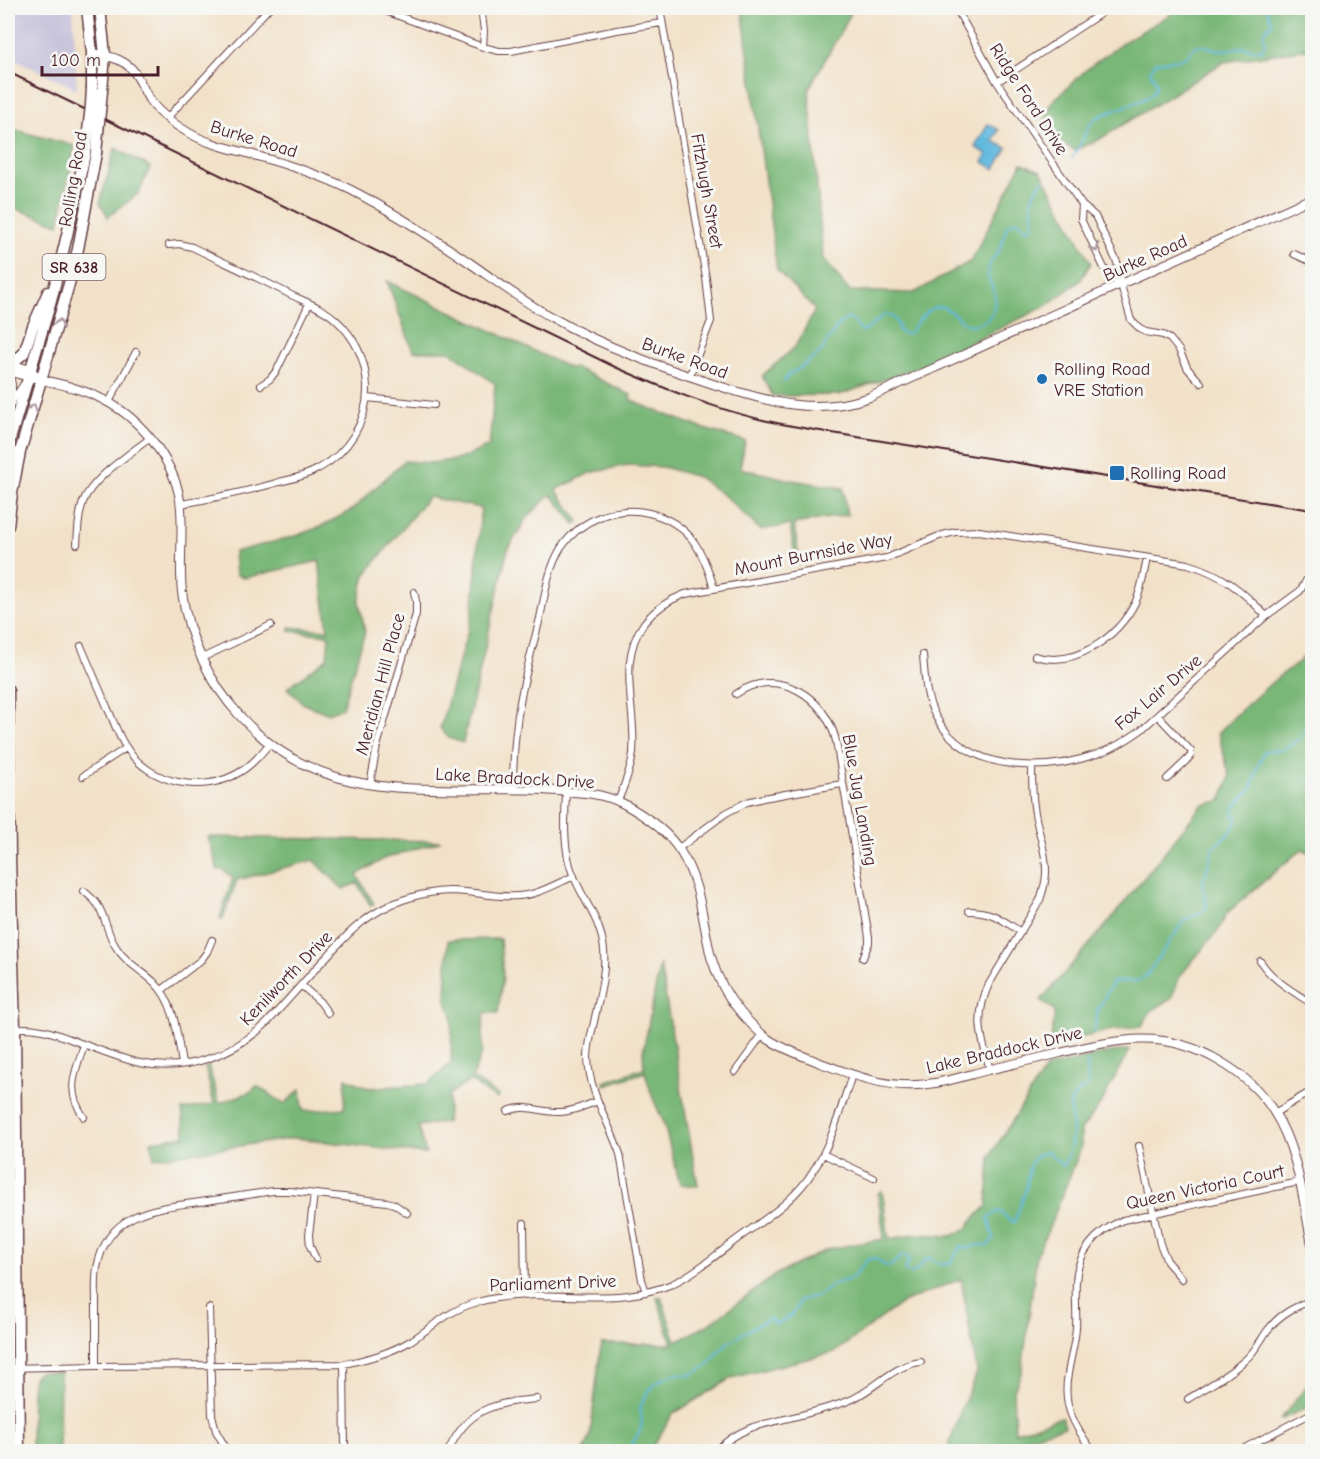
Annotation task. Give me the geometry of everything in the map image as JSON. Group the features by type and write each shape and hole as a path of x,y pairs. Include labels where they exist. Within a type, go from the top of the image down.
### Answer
{"main road":[{"name":"Rolling Road","path":"87,8 97,89"},
{"name":"Rolling Road","path":"8,526 18,461 63,310 78,249 91,151 91,105 105,55 100,8"},
{"name":"Rolling Road","path":"8,446 51,301 91,151"},
{"path":"8,363 24,353 62,258"},
{"path":"8,690 11,1366 18,1452"}],"street":[{"path":"167,118 269,8"},
{"path":"377,8 483,47 500,51 511,51 663,23"},
{"path":"481,8 484,31 483,47"},
{"name":"Fitzhugh Street","path":"660,8 711,316 689,376"},
{"name":"Ridge Ford Drive","path":"956,8 997,82 1082,206 1095,216 1117,262 1121,285"},
{"path":"997,82 1109,8"},
{"name":"Burke Road","path":"92,54 118,59 131,67 149,100 167,118 187,132 206,141 299,168 349,189 422,231 556,320 621,350 689,376 750,396 790,405 824,407 842,405 870,397 1312,198"},
{"name":"Ridge Ford Drive","path":"1082,206 1081,219 1104,268 1121,285"},
{"path":"169,245 192,247 334,318 353,340 360,353 367,379 367,398 362,418 352,439 337,456 320,468 303,476 253,490 181,504"},
{"path":"1294,254 1312,262"},
{"path":"1121,285 1134,324 1146,332 1163,335 1170,339 1176,345 1192,374 1201,383"},
{"path":"261,385 277,370 309,304"},
{"path":"109,402 136,352"},
{"path":"8,363 29,374"},
{"path":"8,371 29,374"},
{"name":"Lake Braddock Drive","path":"29,374 109,402 128,415 150,438 168,467 181,504 181,568 190,630 212,678 229,703 253,729 270,743 303,764 339,778 370,785 402,788 584,792 618,801 648,820 679,848 699,893 711,954 720,981 737,1008 762,1035 794,1053 852,1075 880,1083 911,1085 948,1081 1111,1041 1136,1039 1161,1041 1194,1049 1224,1063 1248,1082 1275,1113 1292,1150 1312,1244"},
{"name":"Rolling Road","path":"8,412 10,403 29,374"},
{"path":"8,376 11,384 10,403"},
{"path":"367,398 434,405"},
{"path":"77,544 80,510 90,489 100,478 150,438"},
{"path":"513,789 516,728 530,658 552,567 572,535 592,521 613,513 636,511 659,516 679,527 695,542 705,560 714,588"},
{"name":"Mount Burnside Way","path":"618,801 633,753 629,669 633,646 638,633 656,610 666,602 685,594 887,558 939,536 970,531 1188,564 1212,572 1238,588 1266,616"},
{"path":"1035,656 1053,659 1075,655 1097,645 1113,633 1126,618 1136,601 1147,558"},
{"name":"Fox Lair Drive","path":"922,655 930,704 940,726 964,748 980,756 1002,762 1032,766 1066,763 1099,754 1128,740 1158,716 1266,616 1300,591 1307,579"},
{"name":"Meridian Hill Place","path":"370,785 377,746 416,614 414,591"},
{"path":"202,658 271,625"},
{"path":"81,646 126,748 140,763 159,776 179,783 199,784 221,781 239,773 256,760 270,743"},
{"name":"Blue Jug Landing","path":"736,694 754,684 768,683 787,686 806,695 818,705 830,722 836,741 869,937 863,958"},
{"path":"1158,716 1191,751 1188,759 1167,779"},
{"path":"83,776 126,748"},
{"path":"990,1070 981,1031 981,1005 989,984 1040,900 1044,888 1046,872 1032,795 1032,766"},
{"path":"679,848 726,813 747,802 842,784"},
{"path":"566,792 567,849 574,876 598,925 604,949 604,972 590,1040 588,1069 598,1101 620,1154 646,1292"},
{"name":"Kenilworth Drive","path":"10,1028 45,1030 141,1063 182,1064 213,1057 246,1041 267,1023 346,936 380,910 422,895 450,891 525,895 539,892 574,876"},
{"path":"84,891 98,904 118,951 162,990 176,1023 182,1064"},
{"path":"969,911 992,914 1021,932"},
{"path":"162,990 201,960 212,940"},
{"path":"1260,961 1274,979 1312,1004"},
{"path":"301,985 320,1002 328,1013"},
{"path":"735,1072 762,1035"},
{"path":"84,1045 73,1084 75,1102 84,1117"},
{"name":"Parliament Drive","path":"11,1366 344,1364 394,1350 444,1316 465,1306 492,1299 525,1296 613,1296 646,1292 672,1284 688,1275 776,1210 804,1184 823,1154 852,1075"},
{"path":"1275,1113 1312,1091"},
{"path":"508,1111 519,1107 547,1112 566,1112 598,1101"},
{"path":"1139,1146 1164,1255 1182,1279"},
{"path":"823,1154 874,1178"},
{"name":"Queen Victoria Court","path":"1092,1450 1074,1424 1067,1396 1067,1376 1076,1330 1078,1269 1090,1243 1104,1230 1123,1220 1299,1182"},
{"path":"96,1365 97,1267 112,1235 126,1221 145,1211 273,1191 290,1191 387,1202 407,1213"},
{"path":"314,1194 309,1235 310,1246 316,1259"},
{"path":"524,1222 525,1296"},
{"path":"1188,1399 1244,1361 1272,1325 1284,1314 1312,1300"},
{"path":"209,1308 212,1415 216,1431 228,1452"},
{"path":"715,1452 725,1442 753,1427 847,1402 866,1392 901,1367 921,1362"},
{"path":"344,1364 345,1452"},
{"path":"448,1452 453,1440 464,1426 486,1409 510,1401 537,1399"},
{"path":"1237,1452 1312,1413"}],"shaded area":[{"path":"8,8 73,8 77,89 8,56"}],"green space":[{"path":"742,8 852,8 809,89 823,258 849,291 914,293 971,261 1022,163 1041,171 1091,263 1080,281 1044,307 923,366 839,395 773,396 762,376 795,347 815,310 777,270"},
{"path":"1181,8 1312,8 1312,48 1224,62 1095,142 1074,150 1054,139 1044,121 1053,101 1086,70 1120,44"},
{"path":"8,128 75,146 59,224 19,210 8,202"},
{"path":"115,148 150,167 139,193 108,217 100,203"},
{"path":"387,281 572,369 574,367 631,395 630,399 639,404 701,428 745,441 740,468 791,480 843,488 847,515 794,524 800,564 796,564 790,525 760,530 727,498 698,477 663,467 627,465 590,473 556,490 579,521 575,524 551,494 526,519 508,549 463,743 449,738 440,728 472,616 481,508 428,497 365,575 359,601 365,632 342,708 327,713 304,704 287,688 327,658 329,635 290,631 290,627 328,630 319,561 244,578 236,574 234,552 292,537 320,527 352,510 404,461 431,463 460,459 489,446 495,384 450,351 413,351"},
{"path":"1312,647 1312,815 1310,818 1312,838 1309,842 1312,844 1312,854 1302,849 1227,913 1219,929 1180,976 1171,999 1151,1011 1141,1027 1112,1030 1050,1045 1055,1011 1041,1000 1108,923 1202,805 1221,801 1230,777 1218,733 1278,677 1300,661"},
{"path":"208,837 441,841 383,859 357,875 374,904 371,906 357,883 343,889 314,860 237,880 223,919 220,918 233,878 222,869 218,870"},
{"path":"500,939 503,975 498,1013 484,1013 482,1052 472,1078 499,1096 497,1099 470,1081 449,1094 447,1122 418,1126 426,1154 296,1138 154,1158 151,1141 185,1136 182,1110 214,1104 205,1067 209,1067 219,1103 250,1092 257,1086 284,1104 301,1089 303,1111 344,1108 346,1078 369,1088 428,1084 451,1063 452,1014 446,1002 448,940"},
{"path":"660,964 698,1186 680,1184 663,1121 645,1072 605,1085 604,1082 644,1068 643,1052"},
{"path":"1129,1050 1102,1102 1081,1130 1081,1148 1037,1254 1022,1371 1013,1393 1015,1432 1062,1417 1065,1426 1020,1440 1020,1451 947,1451 977,1372 961,1279 902,1303 835,1352 731,1378 673,1414 650,1451 584,1451 590,1437 601,1344 672,1344 657,1298 661,1297 676,1341 706,1326 777,1274 828,1249 884,1239 878,1193 882,1191 889,1239 915,1234 952,1236 969,1227 969,1224 987,1206 990,1156 1046,1068 1110,1052"},
{"path":"39,1372 60,1372 59,1451 31,1451 32,1381"},
{"path":"1312,1385 1312,1405 1280,1420 1305,1388"}],"water":[{"path":"988,124 999,130 993,141 1007,148 995,169 983,162 987,154 975,147"}],"waterway":[{"path":"1071,159 1095,119 1142,100 1155,90 1156,82 1150,71 1156,62 1182,59 1193,48 1201,45 1219,50 1243,47 1262,50 1265,42 1263,33 1272,23 1268,8"},
{"path":"1307,8 1309,21 1305,29 1306,32 1312,32"},
{"path":"784,382 789,374 819,354 840,323 847,319 853,320 860,330 865,331 885,314 893,317 899,331 904,334 910,333 932,308 944,308 970,325 988,319 994,309 995,296 988,276 989,265 1001,247 1006,228 1014,221 1018,221 1027,229 1032,227 1032,199 1044,179"},
{"path":"1094,1033 1098,1009 1113,982 1137,981 1146,976 1183,922 1207,908 1202,885 1214,846 1234,827 1238,818 1233,814 1235,807 1252,788 1265,751 1282,750 1301,738 1312,710"},
{"path":"627,1452 640,1431 642,1421 640,1408 647,1393 658,1381 675,1374 691,1375 708,1365 726,1344 753,1327 770,1318 776,1324 781,1322 791,1315 800,1300 820,1295 833,1284 851,1279 868,1259 875,1258 886,1266 892,1265 901,1256 906,1256 910,1260 905,1269 912,1273 928,1257 939,1264 950,1264 961,1246 969,1249 976,1245 988,1245 994,1238 988,1218 999,1211 1014,1222 1026,1190 1029,1167 1035,1158 1047,1151 1062,1166 1066,1159 1072,1136 1070,1103 1076,1094 1088,1085 1087,1063"}],"railway":[{"path":"8,72 615,367 706,403 763,420 826,432 1312,510"}],"place":[{"name":"Rolling Road VRE Station","path":"1042,379"},
{"name":"Rolling Road","path":"1117,473"}]}
